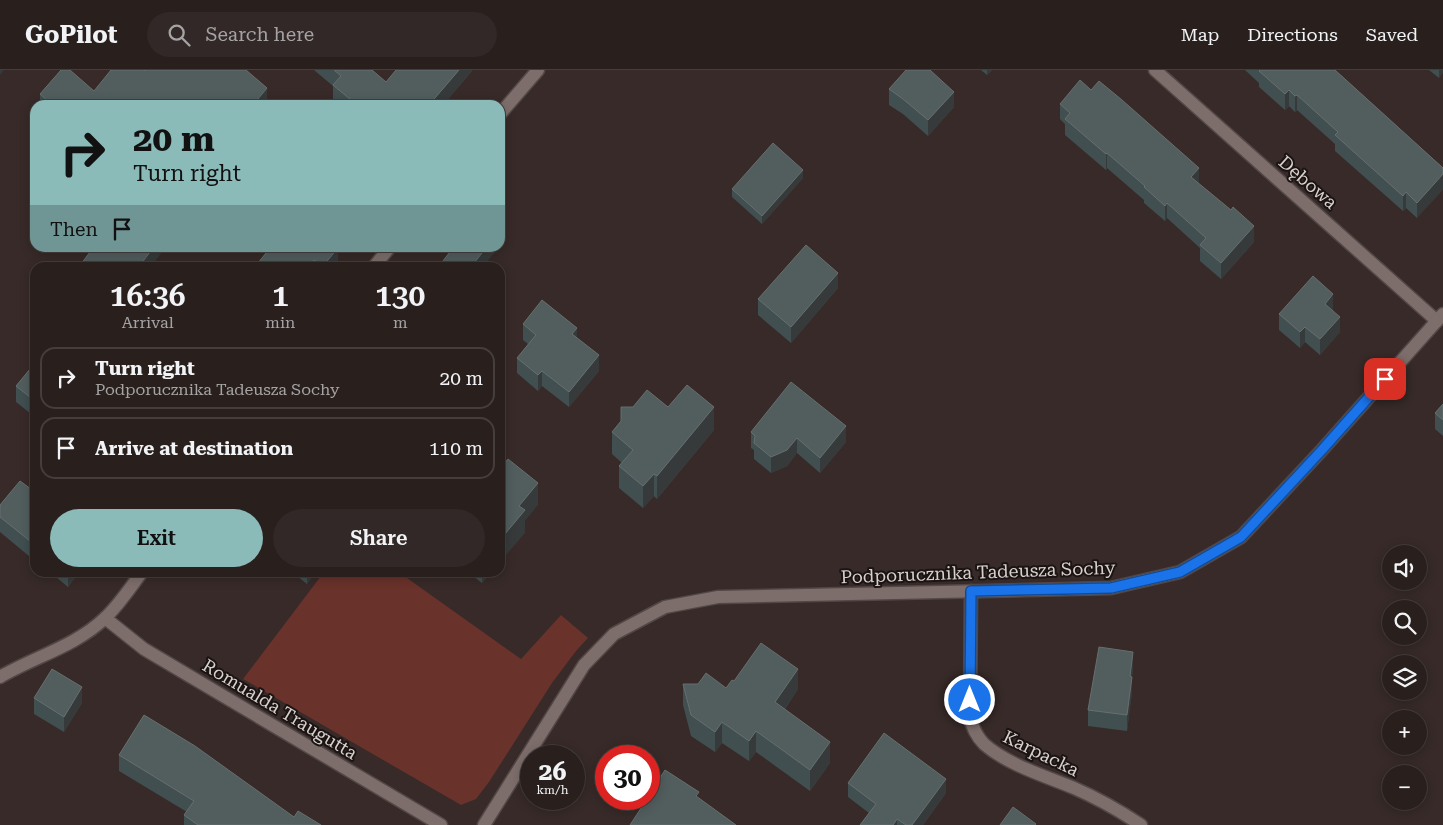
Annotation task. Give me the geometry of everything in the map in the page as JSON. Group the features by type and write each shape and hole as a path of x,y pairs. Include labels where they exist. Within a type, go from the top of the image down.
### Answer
{"street":[{"path":"505,108 538,70"},
{"name":"Dębowa","path":"1155,70 1440,317"},
{"path":"377,262 385,252"},
{"name":"Podporucznika Tadeusza Sochy","path":"484,825 584,665 614,634 665,607 718,597 1111,588 1180,572 1241,537 1321,451 1440,317"},
{"path":"0,677 35,658 72,642 105,618 138,577"},
{"name":"Karpacka","path":"971,591 970,718 974,733 985,744 1016,764 1076,789 1116,809 1141,825"},
{"name":"Romualda Traugutta","path":"105,618 144,649 442,825"}],"shaded area":[{"path":"320,577 406,577 521,659 561,615 588,638 552,683 489,782 476,799 461,805 243,679"}],"building":[{"path":"61,70 70,70 94,91 111,70 246,70 267,88 257,100 47,100 40,94"},
{"path":"334,70 372,70 386,82 396,70 459,70 433,100 351,100 333,85 341,76"},
{"path":"906,70 930,70 954,92 928,120 889,89"},
{"path":"1260,70 1335,70 1443,168 1443,174 1417,203 1406,192 1403,196 1335,135 1338,132 1297,95 1295,96 1289,90 1285,94"},
{"path":"1080,80 1091,90 1099,81 1122,100 1199,168 1191,177 1231,210 1233,207 1254,226 1221,263 1200,245 1206,238 1167,203 1165,206 1145,186 1065,119 1070,113 1060,104"},
{"path":"773,143 803,170 762,216 732,189"},
{"path":"806,245 838,273 791,327 758,299"},
{"path":"90,252 150,252 142,262 82,262"},
{"path":"267,252 335,252 326,262 314,260 312,262 259,262"},
{"path":"450,252 483,252 475,262 442,262"},
{"path":"1313,276 1333,294 1325,304 1340,317 1320,339 1305,327 1300,332 1279,314"},
{"path":"542,300 577,328 572,334 599,355 569,392 542,371 538,375 517,358 536,335 523,324"},
{"path":"30,369 30,397 16,386"},
{"path":"791,382 846,426 820,458 797,438 787,450 771,457 754,443 755,436 751,432"},
{"path":"687,385 714,407 657,476 654,474 643,486 619,466 633,450 612,432 621,421 621,407 633,407 647,390 668,407"},
{"path":"1443,404 1443,420 1435,413"},
{"path":"508,459 538,483 519,506 525,510 505,534 505,463"},
{"path":"20,481 30,488 30,541 0,517 0,505"},
{"path":"761,643 798,669 775,702 830,742 810,770 756,731 749,741 722,722 715,732 691,715 683,684 698,684 706,673 726,688 732,680 734,681"},
{"path":"1099,647 1133,652 1127,715 1088,710"},
{"path":"52,669 82,687 64,717 34,698"},
{"path":"144,715 195,746 294,817 298,811 321,825 198,825 184,815 194,801 119,755"},
{"path":"884,733 946,779 912,825 906,825 897,819 893,825 860,825 876,804 848,783"},
{"path":"665,770 699,792 696,796 736,825 630,825 640,810 660,810 660,778"},
{"path":"1013,807 1036,824 1000,825"}],"route":[{"path":"970,700 971,591 1111,588 1180,572 1241,537 1385,379"}]}
